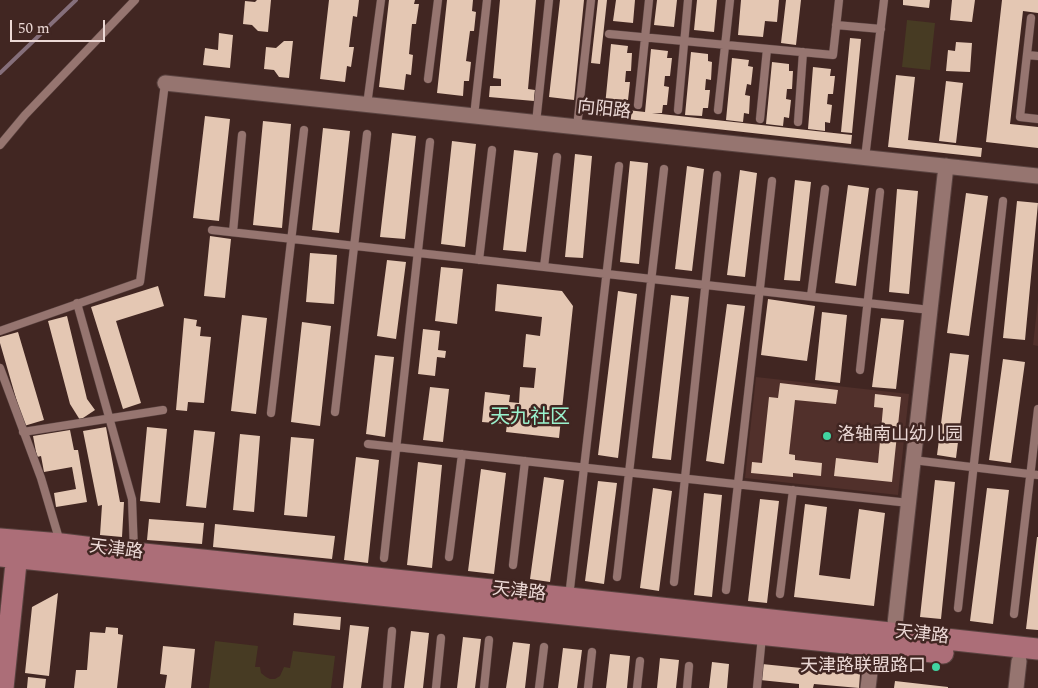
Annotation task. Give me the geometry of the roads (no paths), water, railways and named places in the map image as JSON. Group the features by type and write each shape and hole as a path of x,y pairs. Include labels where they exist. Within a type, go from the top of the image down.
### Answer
{"main road":[{"name":"天津路","path":"6,552 61,544 568,606"},
{"name":"天津路","path":"6,552 568,606 763,627 1028,662"},
{"path":"3,688 6,552"},
{"name":"天津路","path":"886,643 1038,649"}],"street":[{"name":"向阳路","path":"165,83 1038,176"},
{"path":"868,688 886,643 909,503 946,166"},
{"path":"1016,688 1028,662"}],"lane":[{"path":"0,145 25,115 135,0"},
{"path":"367,105 381,0"},
{"path":"428,79 438,0"},
{"path":"474,116 487,0"},
{"path":"536,123 549,0"},
{"path":"577,127 591,0"},
{"path":"638,105 649,0"},
{"path":"678,110 688,0"},
{"path":"718,110 730,0"},
{"path":"609,34 833,55 839,0"},
{"path":"865,158 884,0"},
{"path":"1031,18 1020,117 1038,119"},
{"path":"836,25 880,29"},
{"path":"760,119 767,49"},
{"path":"798,122 804,52"},
{"path":"1027,55 1038,56"},
{"path":"0,331 140,282 165,83"},
{"path":"271,413 304,130"},
{"path":"335,412 367,134"},
{"path":"233,232 242,135"},
{"path":"384,558 430,142"},
{"path":"479,260 492,150"},
{"path":"544,267 557,157"},
{"path":"568,606 619,166"},
{"path":"617,577 664,169"},
{"path":"674,582 717,175"},
{"path":"726,590 772,181"},
{"path":"811,296 825,189"},
{"path":"860,370 880,192"},
{"path":"958,608 1003,201"},
{"path":"212,230 930,310"},
{"path":"77,304 132,499 134,553"},
{"path":"0,368 41,478 61,544"},
{"path":"1014,614 1034,475 1038,409"},
{"path":"24,432 163,410"},
{"path":"368,444 909,503"},
{"path":"450,557 462,454"},
{"path":"913,460 1034,475"},
{"path":"512,565 525,461"},
{"path":"780,594 793,490"},
{"path":"757,688 763,627"},
{"path":"387,688 392,631"},
{"path":"436,688 441,638"},
{"path":"484,688 489,640"},
{"path":"539,688 544,647"},
{"path":"588,688 592,652"},
{"path":"637,688 640,661"},
{"path":"687,688 689,666"}],"waterway":[{"path":"0,73 76,0"}],"place":[{"name":"洛轴南山幼儿园","path":"827,436"},
{"name":"天津路联盟路口","path":"936,667"}],"district":[{"name":"天九社区","path":"530,419"}]}
